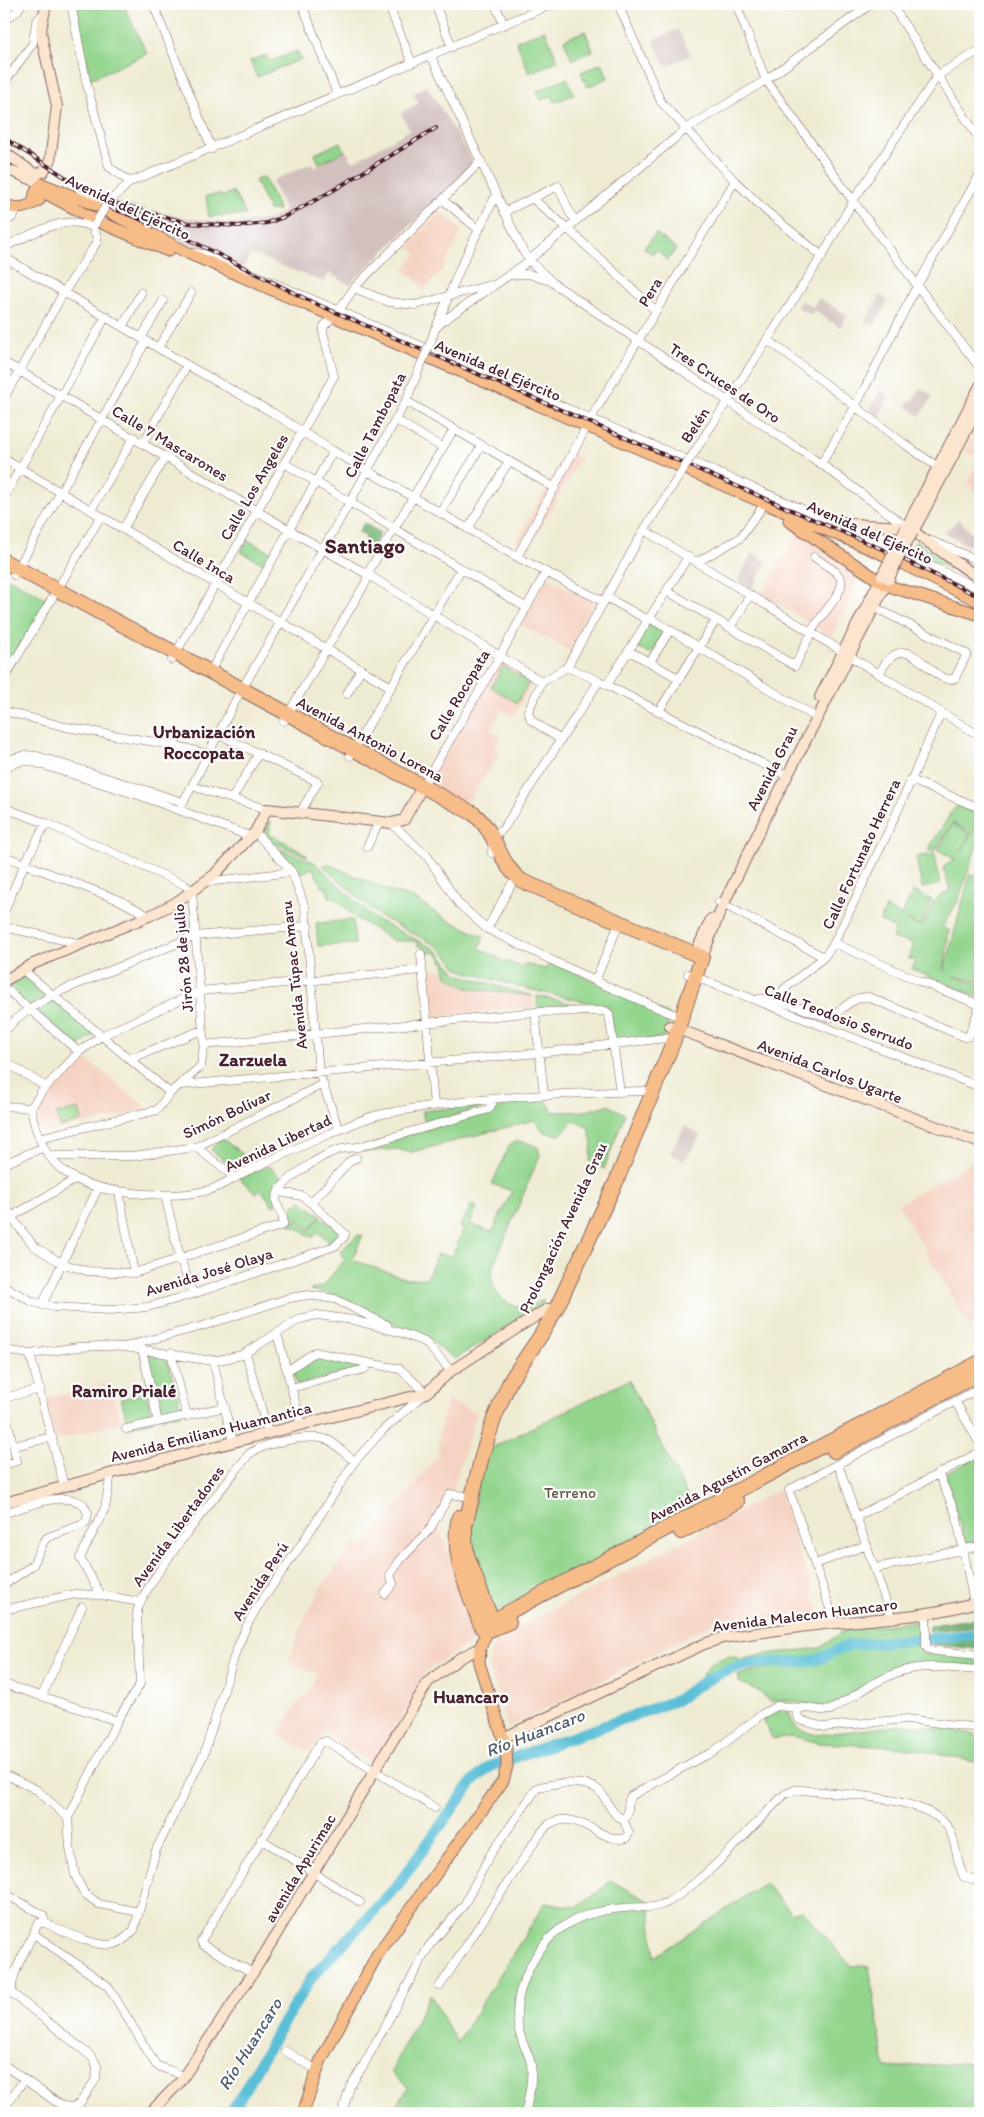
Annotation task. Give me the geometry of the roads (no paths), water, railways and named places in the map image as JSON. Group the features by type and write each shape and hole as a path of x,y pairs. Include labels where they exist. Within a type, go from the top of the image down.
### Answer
{"highway":[{"name":"Avenida Antonio Lorena","path":"4,561 12,571 352,753 461,815 475,826 488,842 504,878 511,885 618,928"},
{"name":"Avenida Antonio Lorena","path":"174,657 210,672 240,693"},
{"name":"Avenida Antonio Lorena","path":"420,790 474,814 482,821 493,836 513,875 522,881 695,965"},
{"name":"Prolongación Avenida Grau","path":"489,1628 467,1555 461,1525 466,1498 483,1452 490,1418 510,1381 541,1335 551,1309 616,1182 695,965"},
{"name":"Avenida Agustín Gamarra","path":"876,1423 980,1362"},
{"name":"Avenida Agustín Gamarra","path":"489,1628 876,1423 980,1373"}],"main road":[{"path":"4,205 17,209 34,203 44,189"},
{"name":"Avenida del Ejército","path":"44,189 98,206 190,254 889,556 980,602"},
{"name":"Avenida del Ejército","path":"44,189 104,224 334,316 401,351 588,426 666,467 688,475 696,481 789,521 870,554 885,558 980,609"},
{"path":"789,521 884,581 980,615"},
{"path":"303,2113 320,2062 377,1955 503,1781 507,1766 504,1742 479,1663 480,1648 489,1628"}],"street":[{"path":"4,21 17,11 22,4"},
{"path":"71,4 86,81 109,167 130,182"},
{"path":"302,4 337,94"},
{"path":"388,4 412,63"},
{"path":"435,4 452,47"},
{"path":"495,4 504,25"},
{"path":"4,398 64,292 97,242 94,225 108,204 130,182 552,4"},
{"path":"618,4 661,102 735,181 766,211 822,256"},
{"path":"736,4 766,80 853,201 980,368"},
{"path":"435,329 442,321 529,260 686,129 766,80 871,4"},
{"path":"891,4 980,140"},
{"path":"156,5 212,149"},
{"path":"4,83 33,43 36,22 44,9"},
{"path":"4,152 35,174 43,172 49,164 58,106 43,44 41,30 44,9"},
{"path":"938,75 980,50"},
{"name":"Tres Cruces de Oro","path":"431,56 504,212 529,260 553,283 820,464 910,529"},
{"name":"Belén","path":"567,667 644,530 822,256 853,201 938,75"},
{"path":"334,316 354,288 481,161"},
{"name":"Avenida del Ejército","path":"4,168 44,189"},
{"path":"820,464 855,407 917,286 980,174"},
{"name":"Avenida del Ejército","path":"4,175 44,189"},
{"name":"Pera","path":"516,557 637,340 735,181"},
{"path":"44,189 50,185 108,204"},
{"path":"504,212 558,186 571,215 576,219"},
{"name":"Calle Tambopata","path":"322,549 406,401 448,296 496,195"},
{"path":"532,198 655,310"},
{"path":"443,200 479,230"},
{"path":"4,222 13,217 17,209"},
{"path":"4,247 57,223 68,221 94,225"},
{"path":"4,257 187,365 273,413 333,452 516,557 670,630 814,717"},
{"path":"509,275 535,275 553,283"},
{"path":"354,288 389,302 406,305 424,303 496,283"},
{"path":"122,327 141,293"},
{"path":"158,348 191,293"},
{"path":"12,571 102,418 163,301"},
{"path":"4,497 106,316"},
{"name":"Calle Los Angeles","path":"174,657 335,375 323,332 324,326 334,316"},
{"path":"767,339 855,407 942,470"},
{"name":"Calle 7 Mascarones","path":"4,362 366,574 542,682"},
{"path":"143,442 187,365"},
{"path":"942,470 980,386"},
{"path":"406,401 555,488"},
{"path":"884,581 942,470 980,405"},
{"path":"396,420 442,448"},
{"name":"Avenida del Ejército","path":"588,426 829,520 980,589"},
{"path":"286,718 366,582 366,574 392,529 454,429"},
{"path":"91,510 134,437"},
{"path":"440,513 482,445"},
{"path":"210,672 333,452"},
{"path":"123,529 166,456"},
{"name":"Calle Inca","path":"4,458 391,687"},
{"path":"468,529 509,461"},
{"path":"284,463 527,608"},
{"path":"697,562 740,538 761,509"},
{"path":"4,679 101,516"},
{"path":"829,520 910,529 980,579"},
{"path":"644,530 980,736"},
{"path":"923,537 980,561"},
{"path":"178,810 240,693 322,549"},
{"path":"607,685 688,557"},
{"path":"667,591 794,666 811,633 837,596 841,587 841,579 836,572 814,557"},
{"path":"352,753 461,569"},
{"name":"Calle Rocopata","path":"391,823 404,820 500,656 546,572"},
{"name":"Avenida Grau","path":"846,654 876,608 884,581"},
{"name":"Avenida Grau","path":"695,965 721,903 784,775 884,581"},
{"path":"730,628 750,595"},
{"path":"876,608 967,654 955,678 952,680 944,678 908,654 899,653 892,656 886,662 879,674"},
{"path":"659,711 716,620"},
{"path":"650,662 670,630"},
{"path":"629,651 680,679"},
{"path":"561,740 531,720 529,705 542,682 567,667 599,681 784,775"},
{"path":"346,694 361,670"},
{"path":"492,853 493,836 502,829 599,681"},
{"path":"4,711 66,727 178,746 208,754"},
{"name":"Calle Fortunato Herrera","path":"783,990 824,957 834,943 941,713"},
{"path":"218,734 318,782 300,813"},
{"path":"232,798 259,754"},
{"path":"4,761 25,755 36,756 183,802"},
{"path":"4,767 22,760 30,761 252,834"},
{"path":"911,780 980,808"},
{"path":"192,786 267,809 391,823 427,856 459,904 487,929 595,981 674,1027"},
{"name":"Jirón 28 de julio","path":"4,808 46,823 185,885 192,892 204,1045 204,1058 201,1066 170,1093 157,1110 39,1138"},
{"path":"4,981 34,964 150,916 192,892 206,882 252,834 267,809"},
{"path":"367,847 379,822"},
{"path":"4,912 6,902 46,823"},
{"path":"475,826 493,836"},
{"name":"Avenida Túpac Amaru","path":"252,834 292,872 305,907 319,1073 339,1130"},
{"path":"4,856 119,900 150,916"},
{"path":"206,882 292,872"},
{"path":"487,929 511,885"},
{"path":"721,903 824,957"},
{"path":"4,1032 29,1009 54,995 195,936 308,926"},
{"path":"4,927 82,944"},
{"path":"595,981 618,928"},
{"path":"756,999 774,999 830,1018 848,1003 859,997 868,997 965,1037 969,1036 980,1005 918,981 834,943"},
{"path":"421,954 434,1106"},
{"name":"Calle Teodosio Serrudo","path":"695,965 756,999 980,1087"},
{"path":"23,970 170,1093"},
{"path":"4,1106 31,1108 46,1087 79,1052 102,1036 200,991 422,970"},
{"path":"4,987 79,1052"},
{"path":"204,1045 535,1012 605,1011 610,1014 620,1092"},
{"path":"535,1012 544,1095"},
{"path":"181,1084 540,1053 613,1044 674,1027"},
{"name":"Avenida Carlos Ugarte","path":"674,1027 980,1143"},
{"path":"130,1059 202,1030"},
{"path":"4,1061 46,1087"},
{"name":"Simón Bolívar","path":"49,1156 133,1156 196,1147 323,1084"},
{"name":"Avenida Libertad","path":"31,1108 39,1138 49,1156 56,1166 76,1179 98,1188 119,1192 165,1195 191,1194 212,1189 339,1130 377,1116 434,1106 544,1095 620,1092 649,1093"},
{"path":"4,1202 11,1217 34,1246 61,1263 87,1271 134,1273 283,1225 284,1219 276,1202 279,1192 289,1180 333,1152 358,1147 489,1109 494,1100"},
{"path":"4,1164 44,1147"},
{"path":"196,1147 235,1178"},
{"path":"279,1192 302,1196 311,1203 350,1161 356,1158"},
{"path":"11,1217 76,1179"},
{"path":"42,1305 98,1188"},
{"path":"119,1192 134,1273"},
{"path":"165,1195 180,1258 193,1294"},
{"name":"Avenida José Olaya","path":"4,1286 32,1302 42,1305 77,1309 123,1310 148,1307 193,1294 335,1246 345,1234 311,1203"},
{"path":"124,1347 206,1325 289,1298 308,1295 335,1299 402,1333 425,1342 451,1370"},
{"name":"Avenida Perú","path":"45,1923 93,1942 108,1945 124,1940 134,1930 156,1850 204,1754 236,1651 247,1625 355,1461 383,1430 451,1370 551,1309"},
{"path":"4,1350 30,1354 78,1347 124,1347 213,1361 232,1358 246,1353 300,1319 317,1315 353,1320 402,1333"},
{"path":"277,1333 301,1425"},
{"path":"142,1349 158,1422"},
{"path":"287,1371 315,1352 400,1369 426,1393"},
{"path":"171,1353 187,1416"},
{"path":"246,1353 268,1433"},
{"path":"30,1354 64,1486"},
{"path":"213,1361 233,1442"},
{"path":"291,1388 365,1369 368,1363"},
{"path":"835,1623 790,1490 980,1388"},
{"path":"4,1398 40,1389"},
{"name":"Avenida Emiliano Huamantica","path":"4,1503 111,1473 426,1393"},
{"path":"955,1401 980,1444"},
{"path":"4,1408 6,1428 14,1446 17,1461 4,1465"},
{"path":"126,1429 225,1408"},
{"path":"14,1446 52,1437"},
{"name":"Avenida Libertadores","path":"68,1818 117,1721 141,1682 137,1613 140,1602 185,1537 249,1454 255,1450 286,1441 322,1438 329,1441 355,1461"},
{"path":"856,1517 980,1452"},
{"path":"838,1464 876,1568 892,1619"},
{"path":"101,1595 80,1558 105,1508 111,1473"},
{"path":"938,1473 956,1514 977,1602"},
{"path":"385,1594 393,1584 390,1575 401,1559 430,1529 450,1494 466,1498"},
{"path":"4,1513 54,1499 66,1498 84,1504 88,1513 86,1522 48,1537 44,1541 34,1565 4,1585"},
{"path":"815,1564 867,1545"},
{"path":"876,1568 980,1546"},
{"path":"4,1610 75,1594 101,1595 140,1602"},
{"name":"Avenida Malecon Huancaro","path":"504,1742 704,1644 722,1638 835,1623 927,1617 977,1602"},
{"path":"42,1696 82,1607"},
{"path":"927,1617 926,1646 928,1649 980,1655"},
{"name":"avenida Apurimac","path":"150,2113 183,2077 254,1973 376,1772 428,1682 460,1658 480,1648"},
{"path":"623,1819 628,1813 628,1800 631,1796 712,1752 762,1714 777,1706 830,1710 883,1679 907,1669 980,1670"},
{"path":"4,1684 117,1721"},
{"path":"801,1708 798,1711 800,1720 824,1727 908,1719 980,1730"},
{"path":"254,1973 203,1945 201,1941 261,1839 323,1741 434,1808"},
{"path":"4,1774 37,1790 68,1818 70,1848 75,1875 84,1893 99,1904 139,1912"},
{"path":"342,2113 352,2083 429,1946 464,1905 490,1855 534,1791 541,1787 562,1784 597,1789 616,1816 623,1819 629,1833 626,1838 620,1840 612,1838 591,1827 572,1821 563,1821 548,1826 533,1844 440,1986"},
{"path":"525,2113 531,2081 531,2063 518,2030 516,2012 520,1992 531,1962 543,1944 561,1926 576,1918 597,1912 624,1908 659,1907 668,1902 708,1870 785,1794 796,1790 803,1790 906,1803 926,1810 936,1815 950,1832 964,1877 980,1881"},
{"path":"261,1839 360,1902"},
{"path":"4,1893 43,1915 45,1923 39,1923 13,1979 11,1985 13,1994 92,2056 98,2073 80,2103 73,2107 62,2106 4,2065"},
{"path":"34,1934 108,1986 156,2065 174,2070 183,2077"},
{"path":"285,2051 317,2070"},
{"path":"4,2108 24,2080"}],"waterway":[{"name":"Río Huancaro","path":"228,2113 237,2103 275,2036 312,1977 397,1886 472,1782 491,1766 677,1700 705,1681 725,1671 746,1665 810,1661 822,1658 850,1645 980,1634"}],"railway":[{"path":"4,138 82,188 110,202 188,223 238,226 267,223 286,216 332,191 436,128"},
{"path":"111,208 174,232 312,302 884,550 980,597"}],"district":[{"name":"Santiago","path":"365,545"},
{"name":"Urbanización Roccopata","path":"204,742"},
{"name":"Zarzuela","path":"253,1060"},
{"name":"Ramiro Prialé","path":"124,1391"},
{"name":"Huancaro","path":"471,1697"}],"park label":[{"name":"Terreno","path":"570,1492"}]}
